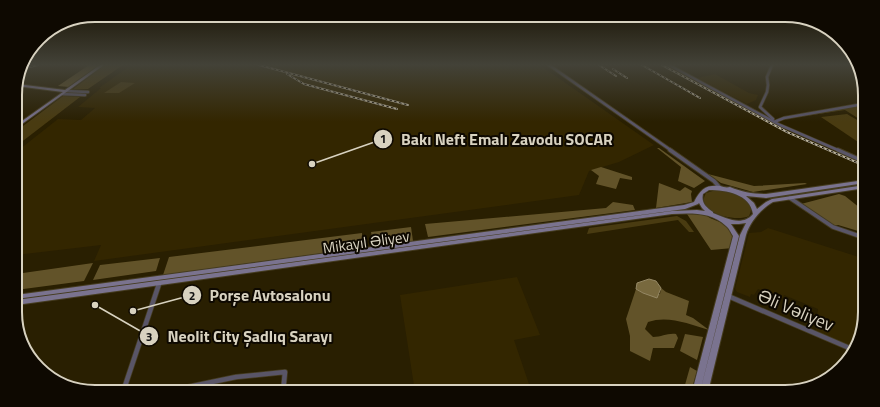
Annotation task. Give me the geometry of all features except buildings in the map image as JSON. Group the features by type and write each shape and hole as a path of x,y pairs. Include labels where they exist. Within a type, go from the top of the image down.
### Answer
{"main road":[{"path":"22,123 76,84"},
{"path":"22,86 66,91"},
{"path":"720,188 762,196 858,182"},
{"path":"706,385 744,230 766,204 790,198 858,187"},
{"name":"Mikayıl Əliyev","path":"22,296 685,207 696,203 704,190 720,188"},
{"path":"718,218 746,222 754,217 756,213 751,202 742,195 730,190"},
{"path":"698,385 736,240 736,236 732,228 706,210 699,197"},
{"name":"Mikayıl Əliyev","path":"22,302 681,212 699,212 718,218"}],"street":[{"path":"576,84 714,181 720,188"},
{"path":"705,84 775,121 858,159"},
{"path":"769,84 766,97 760,107 764,113 775,121 858,105"},
{"path":"66,91 88,92"},
{"path":"62,94 85,95"},
{"path":"790,198 833,228 858,236"},
{"path":"125,385 159,284"},
{"name":"Əli Vəliyev","path":"727,296 849,348"},
{"path":"198,385 236,377 285,372 284,385"}],"shaded area":[{"path":"61,84 73,84 69,87 58,86"},
{"path":"80,84 95,84 88,89 73,89"},
{"path":"105,84 567,84 654,145 619,162 589,171 579,195 94,261 101,245 22,254 22,147 58,119 81,120 95,108 78,107 101,88 99,88"},
{"path":"118,84 133,84 119,93 104,93"},
{"path":"709,84 733,84 749,93 758,95 756,100 747,104"},
{"path":"63,96 80,97 22,142 22,127"},
{"path":"858,106 858,118 845,110 799,117"},
{"path":"847,114 858,120 858,142 821,117"},
{"path":"657,148 705,181 694,188 678,181 681,167"},
{"path":"601,167 632,177 632,180 620,178 616,189 596,184 599,176 591,170"},
{"path":"708,174 754,186 807,184 753,192 721,183"},
{"path":"659,183 680,191 685,187 692,191 692,202 656,208"},
{"path":"716,190 734,194 746,200 750,205 751,210 749,216 742,218 726,217 710,210 704,199 706,193"},
{"path":"839,194 845,196 858,206 858,231 838,225 833,226 801,204"},
{"path":"613,202 633,205 635,210 428,237 425,224 606,208"},
{"path":"687,214 704,214 727,225 734,235 733,248 711,250"},
{"path":"677,216 686,221 694,232 689,232 678,220 587,234 589,228"},
{"path":"411,227 413,241 383,245 373,242 371,232"},
{"path":"768,228 858,257 858,317 856,331 850,346 816,331 818,309 784,295 783,298 758,289 754,295 751,294 750,297 737,292 735,289 749,233 761,232"},
{"path":"362,233 362,241 359,247 353,249 163,275 169,257"},
{"path":"160,258 156,271 93,280 100,265"},
{"path":"93,263 84,281 22,289 22,273"},
{"path":"517,277 540,335 514,340 529,385 414,385 400,295"},
{"path":"649,279 656,281 661,288 657,298 636,289 637,283"},
{"path":"661,288 666,292 689,301 686,315 693,318 709,330 671,320 663,319 648,322 645,329 653,337 676,334 678,338 674,348 653,348 650,361 630,351 630,336 626,319 636,289 643,293 660,294"},
{"path":"685,334 703,337 697,360 680,351"},
{"path":"690,367 697,371 693,385 685,385"}],"railway":[{"path":"304,84 397,109"},
{"path":"330,84 408,105"},
{"path":"675,84 700,98"},
{"path":"697,84 787,132 858,163"}],"place":[{"name":"Bakı Neft Emalı Zavodu SOCAR","path":"312,164"},
{"name":"Neolit City Şadlıq Sarayı","path":"95,305"},
{"name":"Porşe Avtosalonu","path":"133,311"}]}
